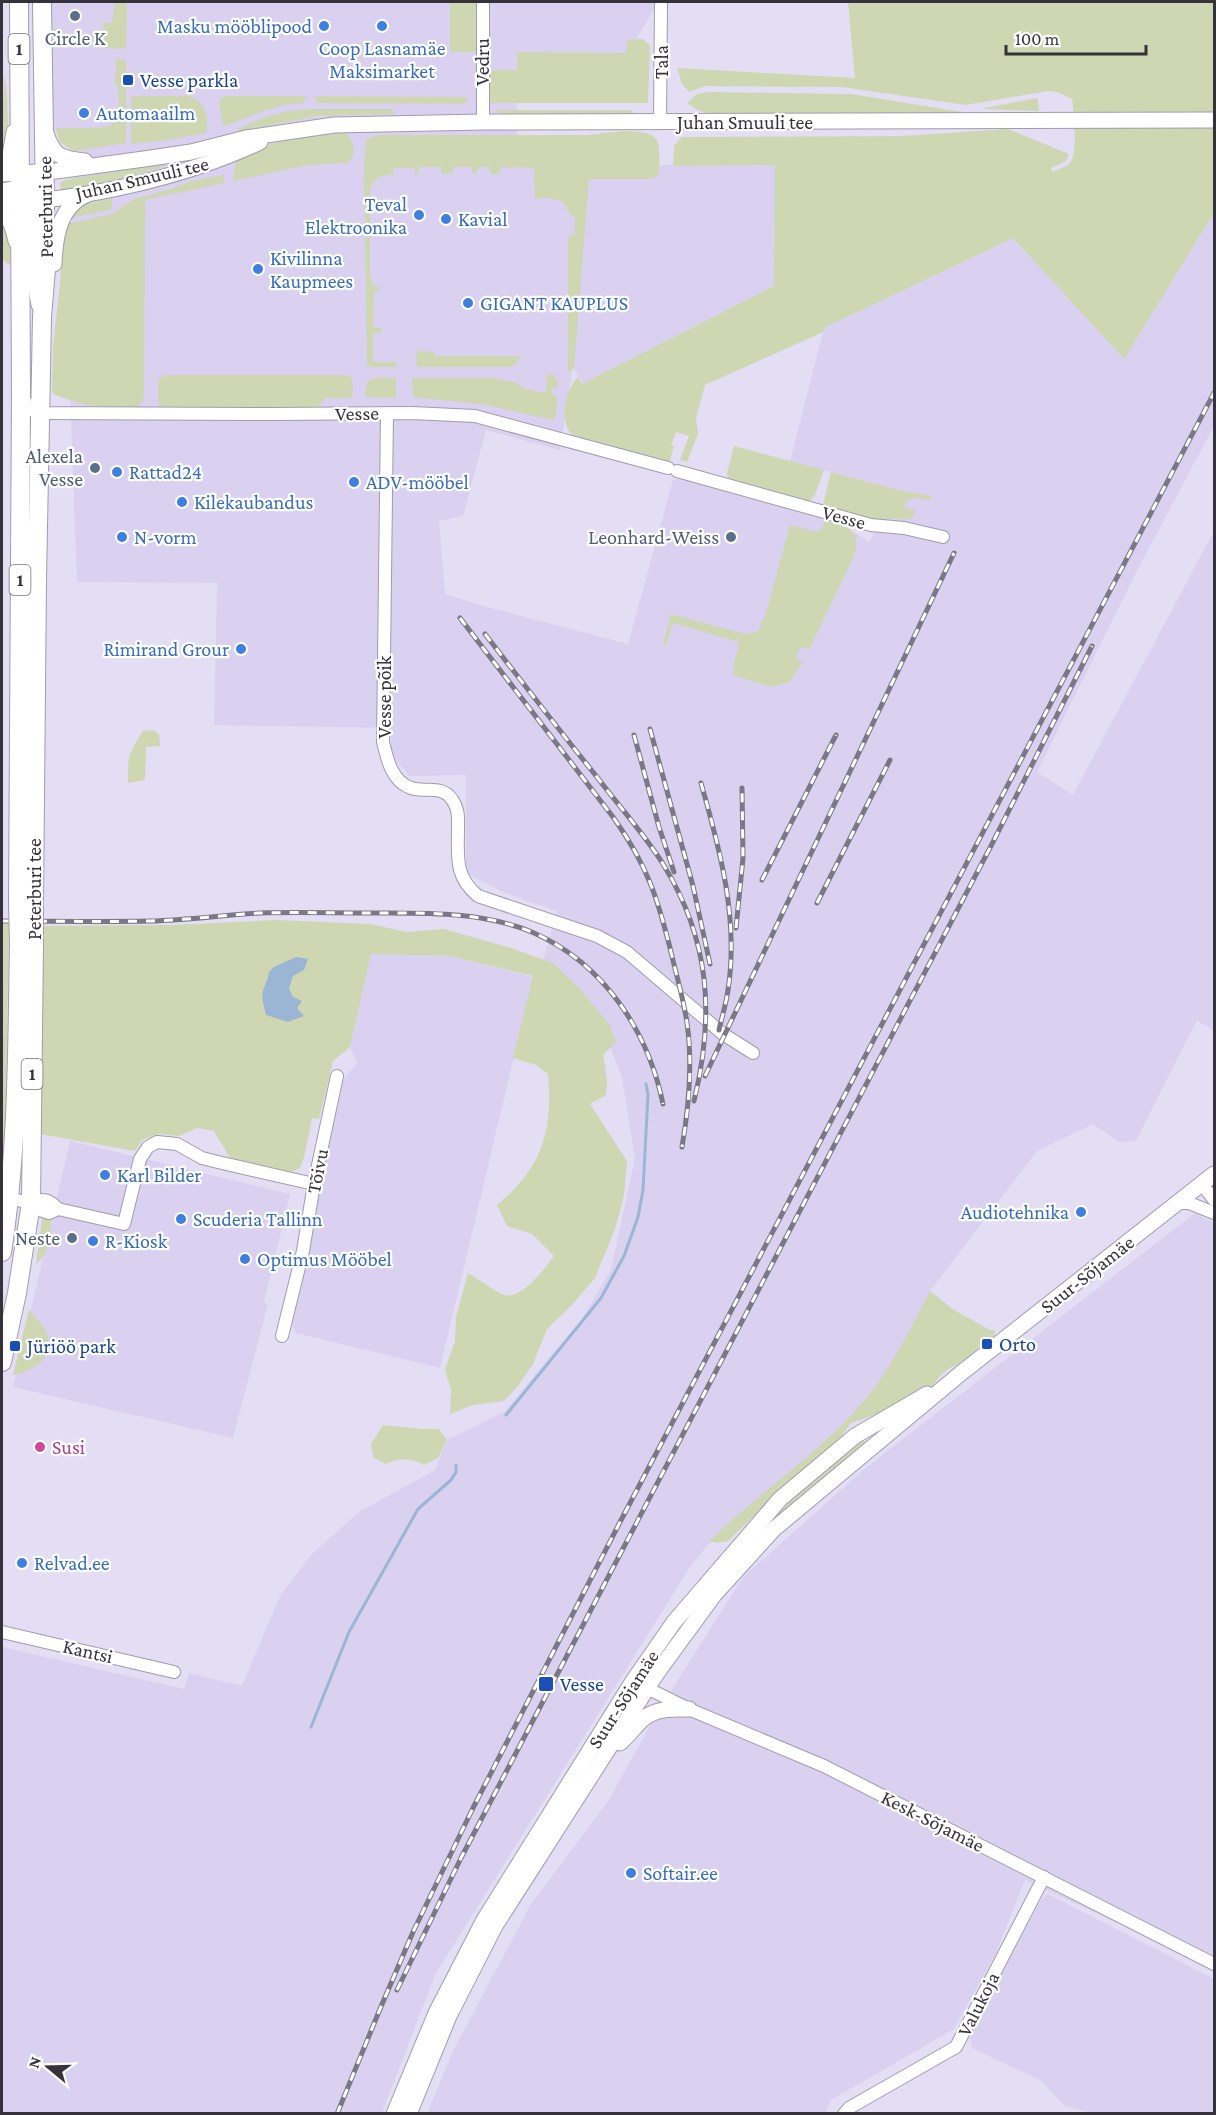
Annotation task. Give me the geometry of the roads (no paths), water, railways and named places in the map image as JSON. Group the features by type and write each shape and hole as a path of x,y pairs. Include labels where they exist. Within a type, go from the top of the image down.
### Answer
{"highway":[{"name":"Peterburi tee","path":"2,1362 17,1293 31,1203 26,945 19,2"},
{"name":"Peterburi tee","path":"19,190 44,172 42,2"},
{"name":"Peterburi tee","path":"19,190 46,269 42,316 26,904"},
{"name":"Peterburi tee","path":"2,1252 5,1198 13,1160 16,1130 26,945"},
{"path":"2,1175 13,1160"}],"main road":[{"path":"2,166 12,148 19,97"},
{"name":"Juhan Smuuli tee","path":"19,190 44,172 191,152 246,138 334,125 483,122 1215,120"},
{"path":"44,125 49,144 60,157 115,163"},
{"name":"Juhan Smuuli tee","path":"19,190 96,191 169,175 224,159 277,134"},
{"path":"42,316 52,284 56,236 60,222 66,212 82,196 96,191"},
{"path":"2,213 12,225 20,256"},
{"name":"Suur-Sõjamäe","path":"410,2114 450,2016 495,1926 647,1689 708,1603 774,1529 960,1374 1215,1174"},
{"name":"Suur-Sõjamäe","path":"394,2114 436,2013 484,1920 633,1681 674,1622 780,1499 855,1436 960,1374"},
{"path":"868,1428 880,1442"},
{"path":"604,1756 654,1712 689,1709"}],"street":[{"name":"Vedru","path":"483,2 483,122"},
{"name":"Tala","path":"660,122 661,2"},
{"path":"21,394 29,409 40,412"},
{"name":"Vesse","path":"40,412 387,413 475,416 871,525 904,528 943,537"},
{"name":"Vesse põik","path":"387,413 383,742 388,763 398,780 411,788 439,789 452,799 458,811 459,870 466,885 478,896 597,936 627,952 723,1034 753,1053"},
{"name":"Tõivu","path":"282,1336 303,1251 314,1184 337,1076"},
{"path":"5,1198 31,1203 40,1210 49,1212 58,1209 124,1224 140,1159 148,1147 157,1142 177,1144 202,1158 314,1184"},
{"path":"1202,1184 1215,1200"},
{"path":"1177,1203 1189,1203 1215,1213"},
{"name":"Kantsi","path":"2,1632 174,1672"},
{"name":"Kesk-Sõjamäe","path":"633,1681 689,1709 824,1766 1215,1964"},
{"name":"Valukoja","path":"844,2114 849,2108 956,2047 1044,1877"}],"water":[{"path":"296,957 308,959 304,970 293,976 289,988 293,997 302,1001 297,1008 304,1016 288,1022 266,1015 262,995 269,972 274,967"}],"waterway":[{"path":"506,1415 601,1298 624,1256 638,1217 643,1190 648,1095 646,1084"},
{"path":"311,1727 349,1632 418,1509 451,1480 456,1472 456,1465"}],"railway":[{"path":"337,2114 413,1932 473,1808 619,1524 1214,393"},
{"path":"705,1076 954,553"},
{"path":"460,618 613,817 643,867 667,936 687,1023 690,1054 689,1085 682,1147"},
{"path":"485,634 648,842 679,892 691,921 704,979 705,1038 694,1101"},
{"path":"397,1990 461,1858 992,844 1092,646"},
{"path":"650,729 693,886 710,964"},
{"path":"634,735 674,872"},
{"path":"762,880 836,735"},
{"path":"817,903 890,760"},
{"path":"701,783 721,859 731,937 727,995 719,1030"},
{"path":"736,928 743,858 742,788"},
{"path":"2,921 151,921 274,913 410,913 474,917 514,926 559,946 602,981 634,1026 656,1077 663,1104"}],"place":[{"name":"Circle K","path":"75,16"},
{"name":"Masku mööblipood","path":"324,26"},
{"name":"Coop Lasnamäe Maksimarket","path":"382,26"},
{"name":"Vesse parkla","path":"128,80"},
{"name":"Automaailm","path":"84,113"},
{"name":"Teval Elektroonika","path":"419,215"},
{"name":"Kavial","path":"446,219"},
{"name":"Kivilinna Kaupmees","path":"258,269"},
{"name":"GIGANT KAUPLUS","path":"468,303"},
{"name":"Alexela Vesse","path":"95,468"},
{"name":"Rattad24","path":"117,472"},
{"name":"ADV-mööbel","path":"354,482"},
{"name":"Kilekaubandus","path":"182,502"},
{"name":"N-vorm","path":"122,537"},
{"name":"Leonhard-Weiss","path":"731,537"},
{"name":"Rimirand Grour","path":"241,649"},
{"name":"Karl Bilder","path":"105,1175"},
{"name":"Audiotehnika","path":"1081,1212"},
{"name":"Scuderia Tallinn","path":"181,1219"},
{"name":"Neste","path":"72,1238"},
{"name":"R-Kiosk","path":"93,1241"},
{"name":"Optimus Mööbel","path":"245,1259"},
{"name":"Orto","path":"987,1344"},
{"name":"Jüriöö park","path":"15,1346"},
{"name":"Susi","path":"40,1447"},
{"name":"Relvad.ee","path":"22,1563"},
{"name":"Vesse","path":"546,1684"},
{"name":"Softair.ee","path":"631,1873"}]}
